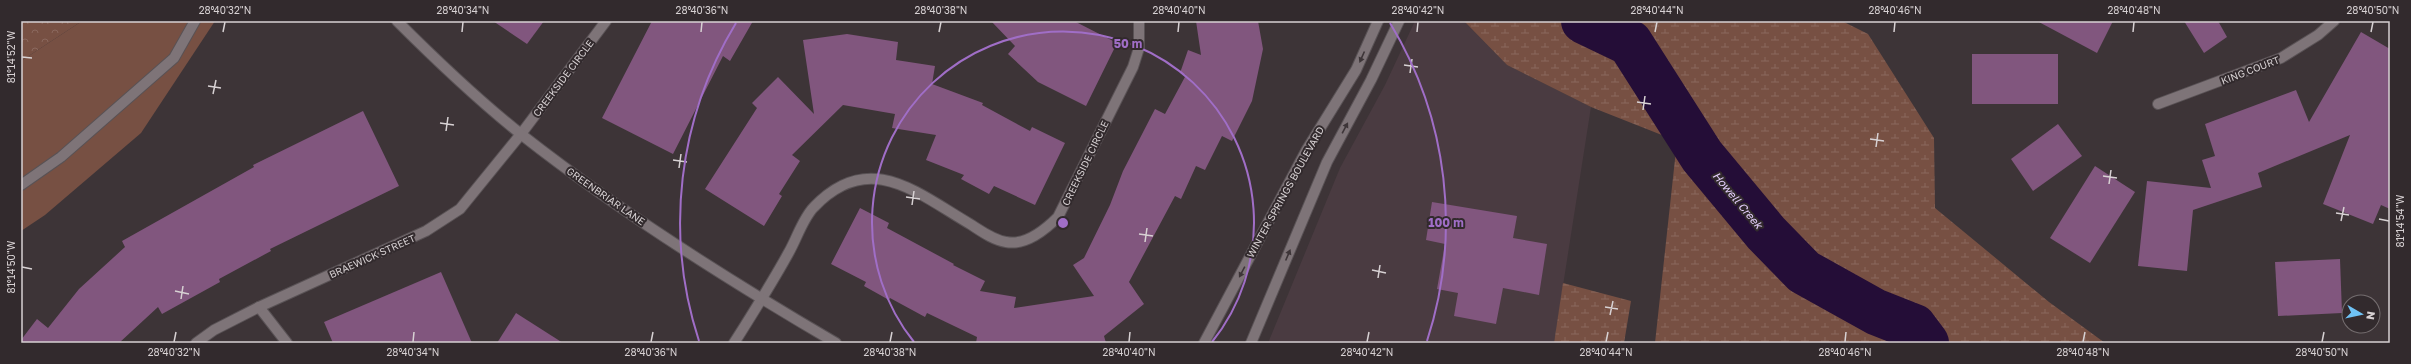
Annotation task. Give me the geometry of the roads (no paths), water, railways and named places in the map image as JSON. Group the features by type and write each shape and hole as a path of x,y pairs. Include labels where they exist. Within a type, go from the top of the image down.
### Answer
{"street":[{"path":"21,185 61,157 174,58 195,21"},
{"name":"GREENBRIAR LANE","path":"397,21 428,52 521,134 596,191 762,300 836,343"},
{"name":"CREEKSIDE CIRCLE","path":"521,134 606,21"},
{"name":"CREEKSIDE CIRCLE","path":"734,343 762,300 813,208 835,189 856,180 876,177 905,186 988,234 1006,242 1024,240 1044,231 1058,217 1133,67 1139,48 1139,21"},
{"name":"WINTER SPRINGS BOULEVARD","path":"1204,343 1306,151 1356,70 1378,21"},
{"path":"1251,343 1327,162 1372,80 1399,21"},
{"name":"KING COURT","path":"2158,104 2281,58 2318,35 2334,21"},
{"name":"BRAEWICK STREET","path":"196,343 214,330 259,307 426,231 460,209 521,134"},
{"path":"259,307 287,343"}],"waterway":[{"name":"Howell Creek","path":"1584,21 1630,43 1702,156 1766,233 1804,272 1876,312 1914,327 1926,343"}]}
